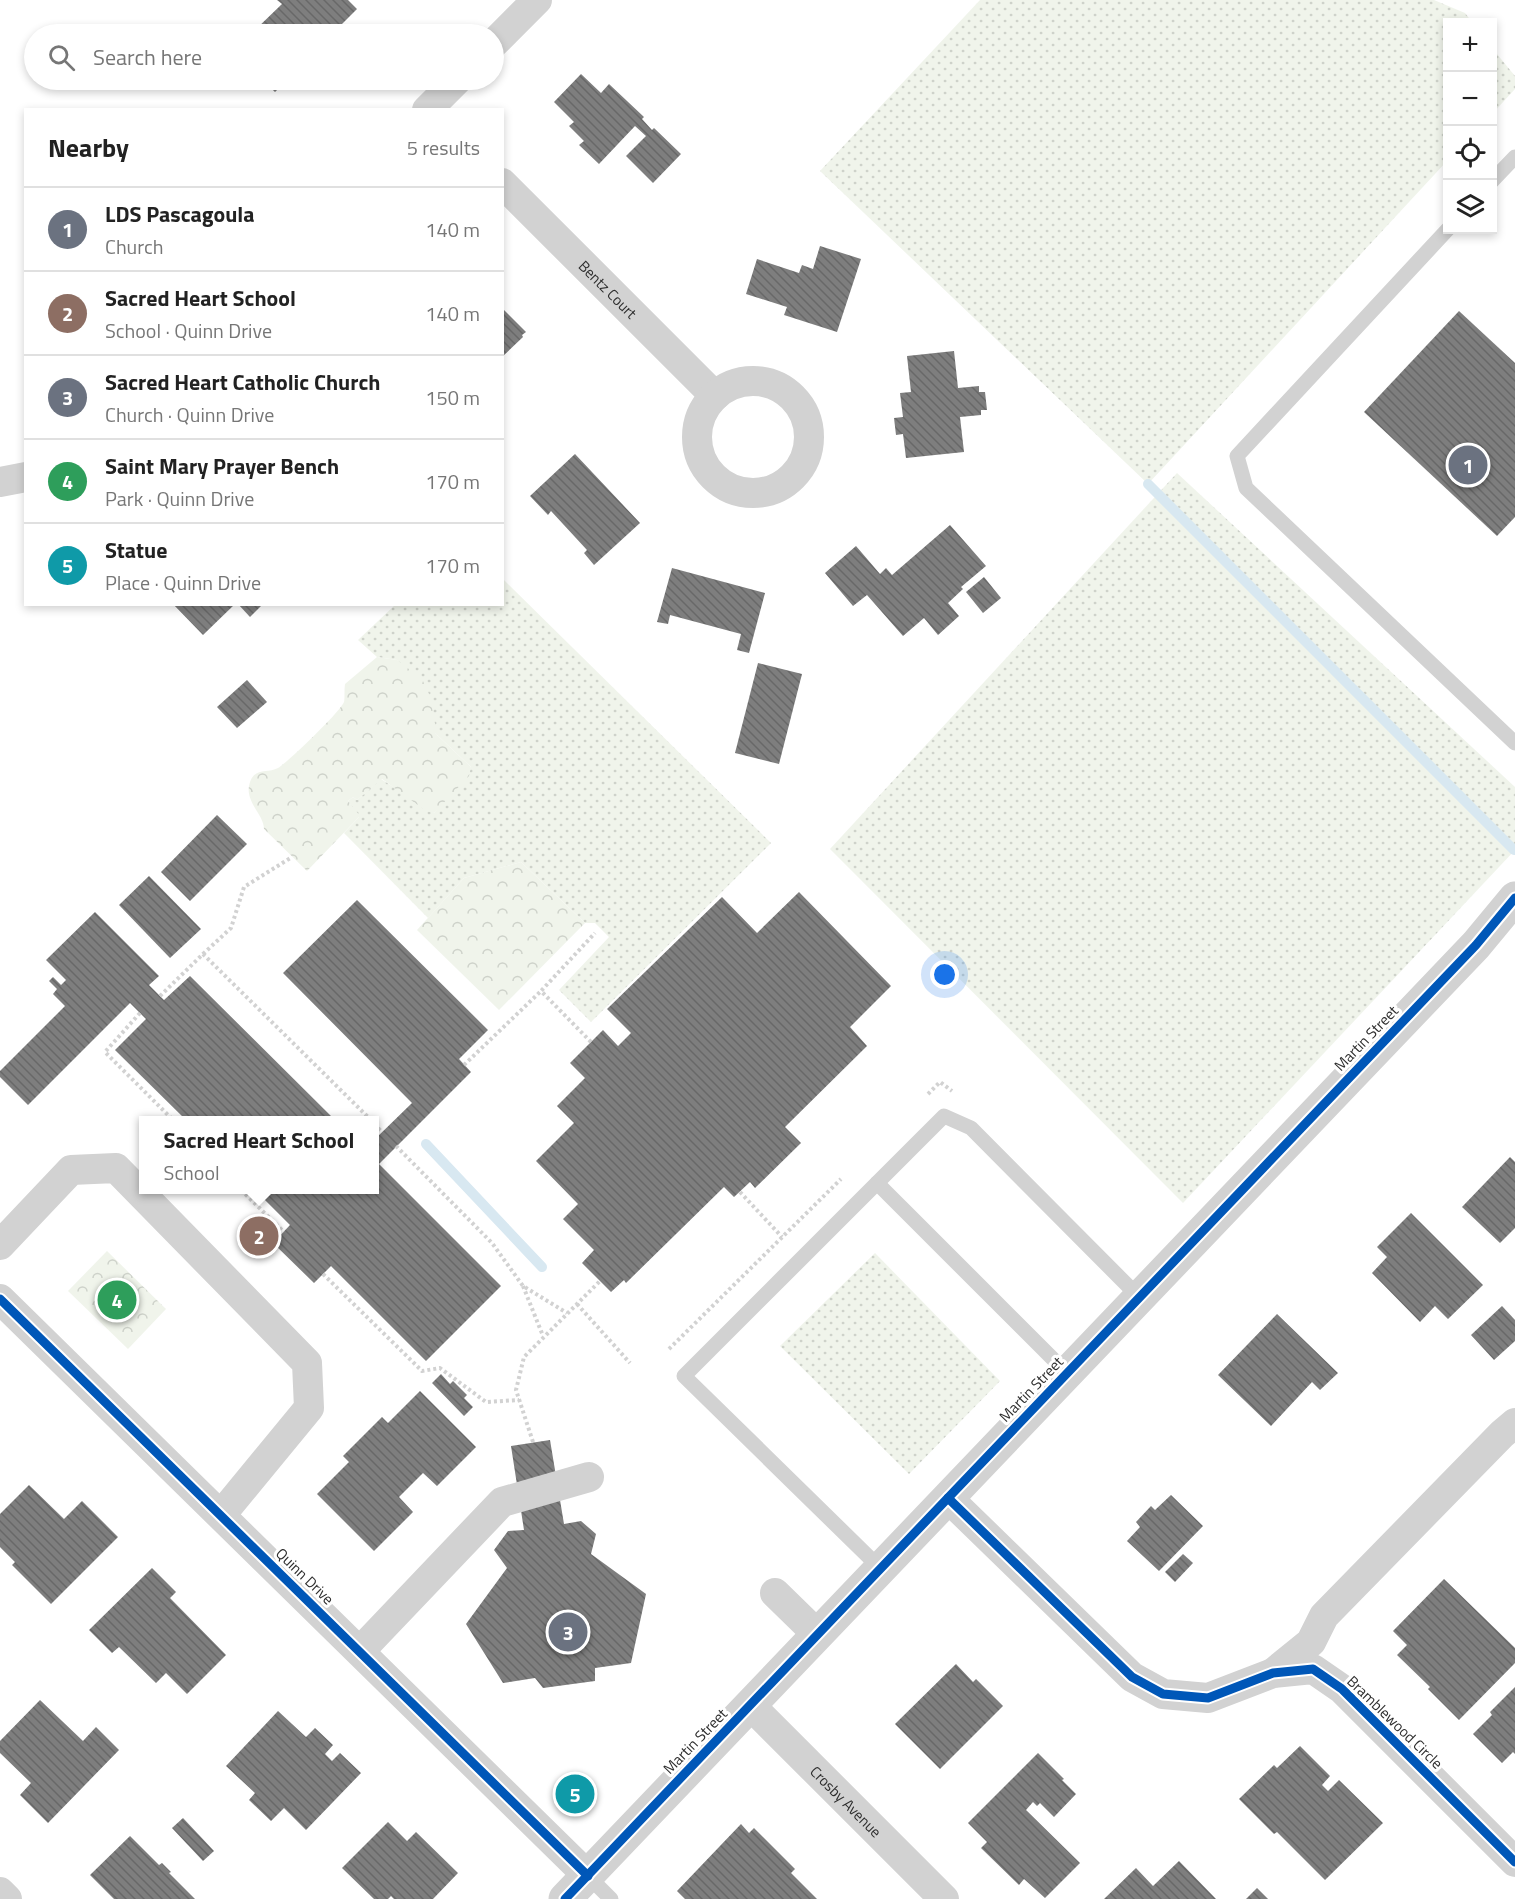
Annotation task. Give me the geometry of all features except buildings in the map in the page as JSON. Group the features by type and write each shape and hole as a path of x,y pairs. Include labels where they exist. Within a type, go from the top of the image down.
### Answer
{"street":[{"path":"504,33 537,0"},
{"path":"429,108 447,90"},
{"name":"Bentz Court","path":"504,185 715,396"},
{"path":"0,482 24,477"},
{"name":"Martin Street","path":"565,1899 1476,945 1515,898"},
{"path":"0,1245 71,1170 116,1168 139,1191"},
{"path":"141,1194 307,1363 309,1408 221,1515"},
{"name":"Quinn Drive","path":"0,1299 588,1876"},
{"path":"948,1498 1132,1677 1162,1694 1208,1698 1312,1656 1324,1616 1515,1423"},
{"path":"360,1651 502,1502 589,1477"},
{"path":"776,1593 817,1634"},
{"name":"Bramblewood Circle","path":"1312,1656 1515,1862"},
{"name":"Crosby Avenue","path":"750,1705 944,1899"},
{"path":"0,1892 7,1899"}],"lane":[{"path":"1493,180 1515,157"},
{"path":"1443,234 1237,456 1246,488 1515,743"},
{"path":"880,1568 684,1376 944,1116 971,1128 1139,1297"},
{"path":"877,1183 1067,1373"},
{"path":"588,1876 610,1899"}],"path":[{"path":"160,996 231,928 244,887 292,857"},
{"path":"464,1065 596,933"},
{"path":"203,954 366,1116"},
{"path":"541,990 591,1042"},
{"path":"140,1013 105,1052 169,1116"},
{"path":"379,1129 382,1132"},
{"path":"396,1146 492,1244 523,1286 543,1336"},
{"path":"740,1192 782,1237"},
{"path":"245,1194 284,1232"},
{"path":"323,1274 422,1371 440,1368 486,1402 519,1400"},
{"path":"532,1442 516,1390 524,1357 600,1281"},
{"path":"523,1286 567,1313"},
{"path":"577,1304 630,1363"}],"green space":[{"path":"980,0 1434,0 1465,13 1469,18 1443,18 1443,165 1148,484 820,171"},
{"path":"1497,54 1515,76 1515,89 1497,109"},
{"path":"1177,473 1515,787 1515,850 1183,1203 830,849"},
{"path":"504,580 771,843 591,1022 559,990 609,937 595,923 585,923 521,862 464,878 428,918 344,833 359,817 348,801 353,797 357,800 381,779 434,813 471,767 435,733 435,724 397,660 377,657 358,640 394,606 504,606"},
{"path":"377,657 397,660 422,679 430,696 435,733 471,767 469,776 434,813 426,811 382,779 357,800 353,797 348,801 360,816 307,871 264,829 250,798 249,786 257,773 274,770 292,757 334,715 344,702 345,684"},
{"path":"521,862 585,923 499,1010 417,930 464,878"},
{"path":"107,1251 166,1309 128,1349 68,1291"},
{"path":"875,1253 1000,1381 909,1474 780,1346"}],"waterway":[{"path":"1148,484 1514,850"},
{"path":"426,1144 542,1267"}],"cycle path":[{"path":"565,1899 1476,945 1515,898"},
{"path":"0,1299 588,1876"},
{"path":"948,1498 1132,1677 1163,1694 1208,1698 1273,1673 1313,1669 1342,1689 1515,1862"}],"place":[{"name":"LDS Pascagoula","path":"1468,465"},
{"name":"Sacred Heart School","path":"259,1236"},
{"name":"Saint Mary Prayer Bench","path":"117,1300"},
{"name":"Sacred Heart Catholic Church","path":"568,1632"},
{"name":"Statue","path":"575,1794"}]}
